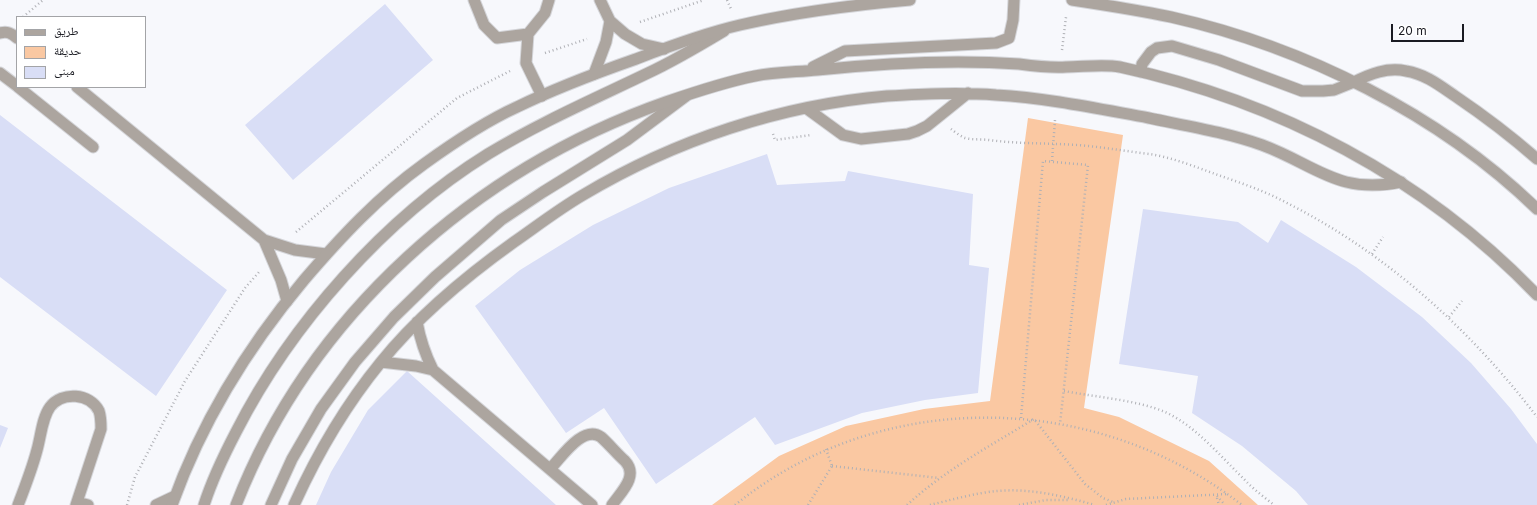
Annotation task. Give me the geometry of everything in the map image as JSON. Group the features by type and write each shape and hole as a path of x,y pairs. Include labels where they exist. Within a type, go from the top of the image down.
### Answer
{"street":[{"path":"474,0 484,25 497,38 528,34"},
{"path":"542,96 526,63 528,34 545,13 549,0"},
{"path":"600,0 610,21 625,34 642,44 664,48"},
{"path":"156,505 174,501 207,423 235,373 267,326 326,254 380,200 422,165 467,135 515,108 594,74 664,48 728,28 796,14 847,6 910,0"},
{"path":"805,71 845,51 996,43 1009,38 1013,20 1014,0"},
{"path":"1072,0 1171,17 1269,45 1303,59 1354,82 1406,111 1449,138 1490,168 1537,209"},
{"path":"594,74 606,42 610,21"},
{"path":"204,505 226,452 249,407 276,364 306,323 340,282 373,246 447,182 488,155 530,130 682,56 728,28"},
{"path":"0,33 11,33 16,37"},
{"path":"1141,72 1142,64 1151,52 1157,48 1172,46 1219,60 1302,91 1323,92 1334,90 1365,76 1378,72 1405,70 1430,80 1475,110 1537,159"},
{"path":"236,505 261,449 285,406 313,364 343,325 376,287 407,257 441,228 475,201 511,176 588,133 638,112 689,94 757,75 859,65 958,61 1061,68 1114,66 1164,77 1214,92 1263,110 1311,131 1357,155 1401,182 1444,212 1484,244 1537,295"},
{"path":"0,73 16,86"},
{"path":"18,88 93,147"},
{"path":"78,88 264,240 295,250 326,254"},
{"path":"294,505 326,441 352,400 381,362 417,322 444,296 474,271 542,222 582,196 623,173 690,142 767,117 806,108 886,96 968,93 1000,95 1080,105 1230,135 1264,146 1329,178 1342,182 1370,186 1401,182"},
{"path":"806,108 835,131 843,135 861,139 908,134 927,126 968,93"},
{"path":"271,505 292,459 321,409 355,362 394,317 435,277 501,220 627,140 689,94"},
{"path":"264,240 281,280 287,301"},
{"path":"417,322 425,355 433,370 592,505"},
{"path":"381,362 416,366 433,370"},
{"path":"18,505 37,451 46,414 51,406 58,400 67,396 76,395 93,403 99,411 101,420 101,429 76,503 88,505"},
{"path":"550,470 579,438 589,434 600,437 629,465 630,470 631,476 629,481 612,505"}],"path":[{"path":"24,16 43,0"},
{"path":"767,117 775,140 835,131"},
{"path":"934,120 947,126 964,138 1012,143 1079,145 1152,154 1247,185 1287,202 1372,254 1412,284 1449,317 1484,352 1537,417"},
{"path":"1021,418 1043,161 1088,165 1060,424"},
{"path":"1372,254 1383,237"},
{"path":"127,505 135,477 185,381 245,288 271,258"},
{"path":"1449,317 1462,301"},
{"path":"1064,391 1150,407 1182,421 1196,432 1246,481 1274,505"},
{"path":"735,505 771,478 826,449 861,437 909,424 965,417 1021,418 1060,424 1114,437 1140,447 1187,469 1228,494 1242,505"},
{"path":"907,505 940,478 971,456 1034,420"},
{"path":"1034,420 1085,484 1098,495 1113,502"},
{"path":"826,449 832,466"},
{"path":"832,466 940,478"},
{"path":"808,505 832,466"},
{"path":"930,505 996,491 1023,491 1050,494 1076,499 1095,505"},
{"path":"1106,505 1126,499 1217,496 1228,494"},
{"path":"1217,496 1219,505"},
{"path":"1217,496 1225,505"},
{"path":"1019,505 1046,500 1076,499"}],"green space":[{"path":"1028,118 1123,135 1084,408 1119,417 1209,461 1258,505 712,505 779,456 846,426 924,409 990,401"}],"building":[{"path":"385,4 433,60 293,180 245,125"},
{"path":"0,115 227,290 156,396 0,277"},
{"path":"767,154 777,185 845,181 848,171 973,194 969,265 989,268 978,393 925,400 862,413 775,445 755,417 656,484 604,408 566,433 475,306 520,270 593,225 669,188"},
{"path":"1143,209 1238,222 1268,243 1281,220 1356,267 1422,317 1471,363 1511,409 1537,444 1537,505 1308,505 1296,491 1242,446 1192,413 1198,376 1119,364"},
{"path":"407,371 556,505 316,505 331,472 368,410"},
{"path":"0,425 8,428 0,448"}]}
